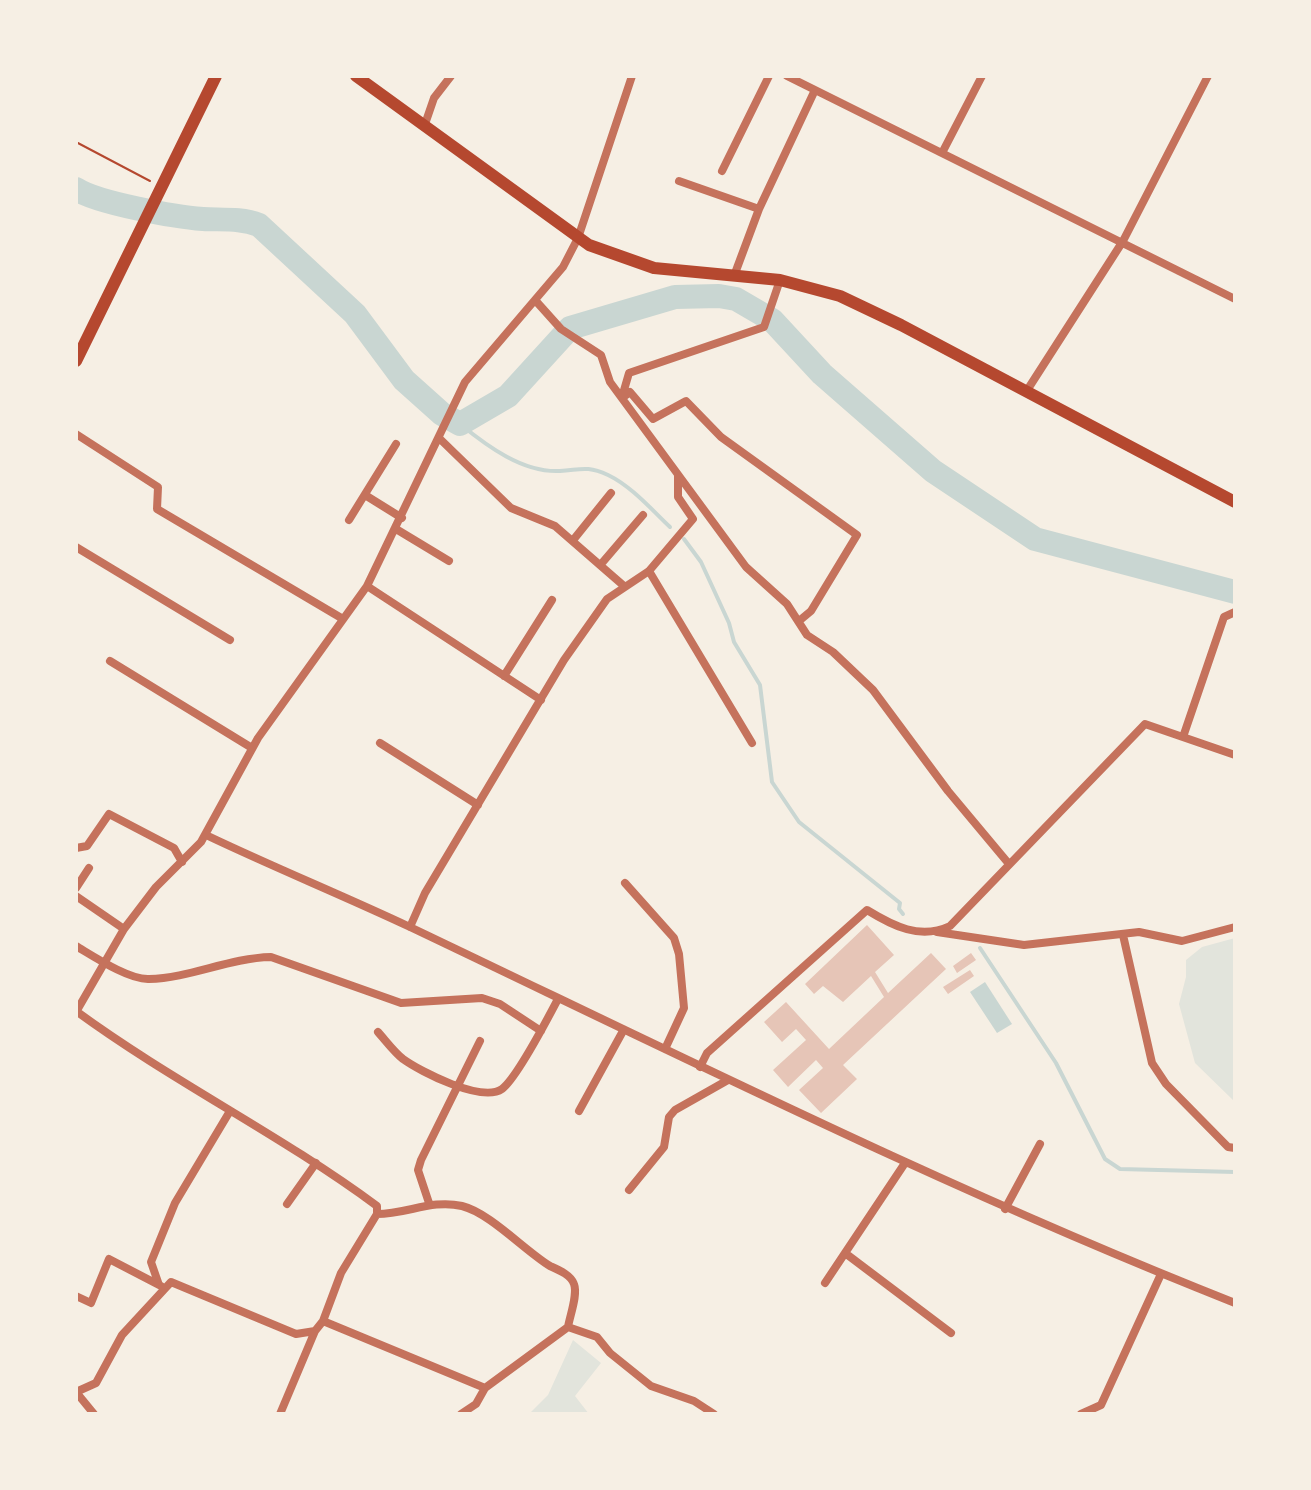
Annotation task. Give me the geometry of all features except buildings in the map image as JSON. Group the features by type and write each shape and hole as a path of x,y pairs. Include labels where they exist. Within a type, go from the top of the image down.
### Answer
{"main road":[{"path":"76,361 216,76"},
{"path":"356,76 578,238 618,258 644,265 780,280 867,308 1235,502"}],"street":[{"path":"424,128 434,98 451,76"},
{"path":"280,1414 315,1331 323,1321 341,1273 377,1214 377,1206 316,1163 76,1012 124,929 156,887 206,835 252,748 367,586 402,518 449,410 480,361 563,267 578,238 632,76"},
{"path":"722,171 769,76"},
{"path":"787,76 1235,299"},
{"path":"942,153 982,76"},
{"path":"1026,392 1123,241 1208,76"},
{"path":"734,276 759,209 815,90"},
{"path":"679,181 759,209"},
{"path":"622,398 629,373 764,327 780,280"},
{"path":"535,300 561,329 601,355 610,382 746,567 787,604 807,635 833,652 882,700 948,791 1009,864"},
{"path":"622,398 630,392 653,419 686,401 721,437 857,535 811,611 799,621"},
{"path":"76,434 158,487 157,509 343,619"},
{"path":"439,438 511,508 555,526 574,539 624,586"},
{"path":"349,520 396,444"},
{"path":"410,927 425,893 541,700 607,599 649,571 693,519 678,497 678,475"},
{"path":"574,539 611,493"},
{"path":"365,495 402,518"},
{"path":"602,563 643,515"},
{"path":"396,529 449,561"},
{"path":"76,547 230,640"},
{"path":"649,571 752,743"},
{"path":"367,586 541,700"},
{"path":"504,676 552,600"},
{"path":"1183,737 1224,617 1235,612"},
{"path":"110,661 252,748"},
{"path":"937,932 950,926 1145,724 1235,755"},
{"path":"380,743 478,805"},
{"path":"76,848 87,846 109,814 174,848 182,862"},
{"path":"206,835 410,927 623,1031 1005,1209 1235,1303"},
{"path":"76,888 89,868"},
{"path":"625,883 674,938 679,954 684,1008 665,1049"},
{"path":"76,896 124,929"},
{"path":"700,1067 707,1053 867,910 900,929 1024,945 1139,932 1182,941 1235,927"},
{"path":"1123,935 1152,1063 1166,1084 1228,1147 1235,1148"},
{"path":"76,946 103,963 146,980 248,958 271,957 401,1003 482,998 500,1004 541,1031"},
{"path":"378,1032 402,1059 481,1093 503,1088 558,999"},
{"path":"579,1111 623,1031"},
{"path":"429,1203 418,1170 421,1160 480,1041"},
{"path":"629,1190 664,1147 669,1117 675,1110 728,1080"},
{"path":"162,1287 151,1262 175,1203 230,1111"},
{"path":"1005,1209 1040,1144"},
{"path":"287,1204 316,1163"},
{"path":"825,1283 905,1163"},
{"path":"377,1214 415,1211 429,1203 464,1207 530,1254 571,1277 576,1288 568,1327 485,1388 476,1404 461,1414"},
{"path":"845,1253 951,1333"},
{"path":"76,1296 91,1303 109,1259 162,1287"},
{"path":"1081,1414 1101,1405 1161,1274"},
{"path":"94,1414 76,1392 96,1383 122,1335 162,1287 171,1282 296,1334 315,1331"},
{"path":"323,1321 485,1388"},
{"path":"568,1327 597,1337 610,1353 651,1386 694,1401 714,1414"}],"path":[{"path":"76,142 160,190"}],"shaded area":[{"path":"1235,938 1235,1102 1195,1063 1179,1004 1186,977 1186,960 1202,947"},
{"path":"985,982 1012,1024 997,1033 970,992"},
{"path":"573,1340 601,1363 575,1396 589,1414 529,1414 548,1395"}],"waterway":[{"path":"76,189 118,204 156,212 259,225 355,314 404,380 442,414 460,424 508,396 570,328 675,297 719,296 736,299 772,320 822,374 933,471 1035,539 1235,592"},
{"path":"460,424 494,449 533,468 560,471 588,469 608,475 633,492 670,527"},
{"path":"684,539 701,562 729,623 734,642 760,685 772,782 799,822 900,903 899,909 903,914"},
{"path":"980,948 1056,1063 1105,1159 1120,1169 1235,1172"}]}
